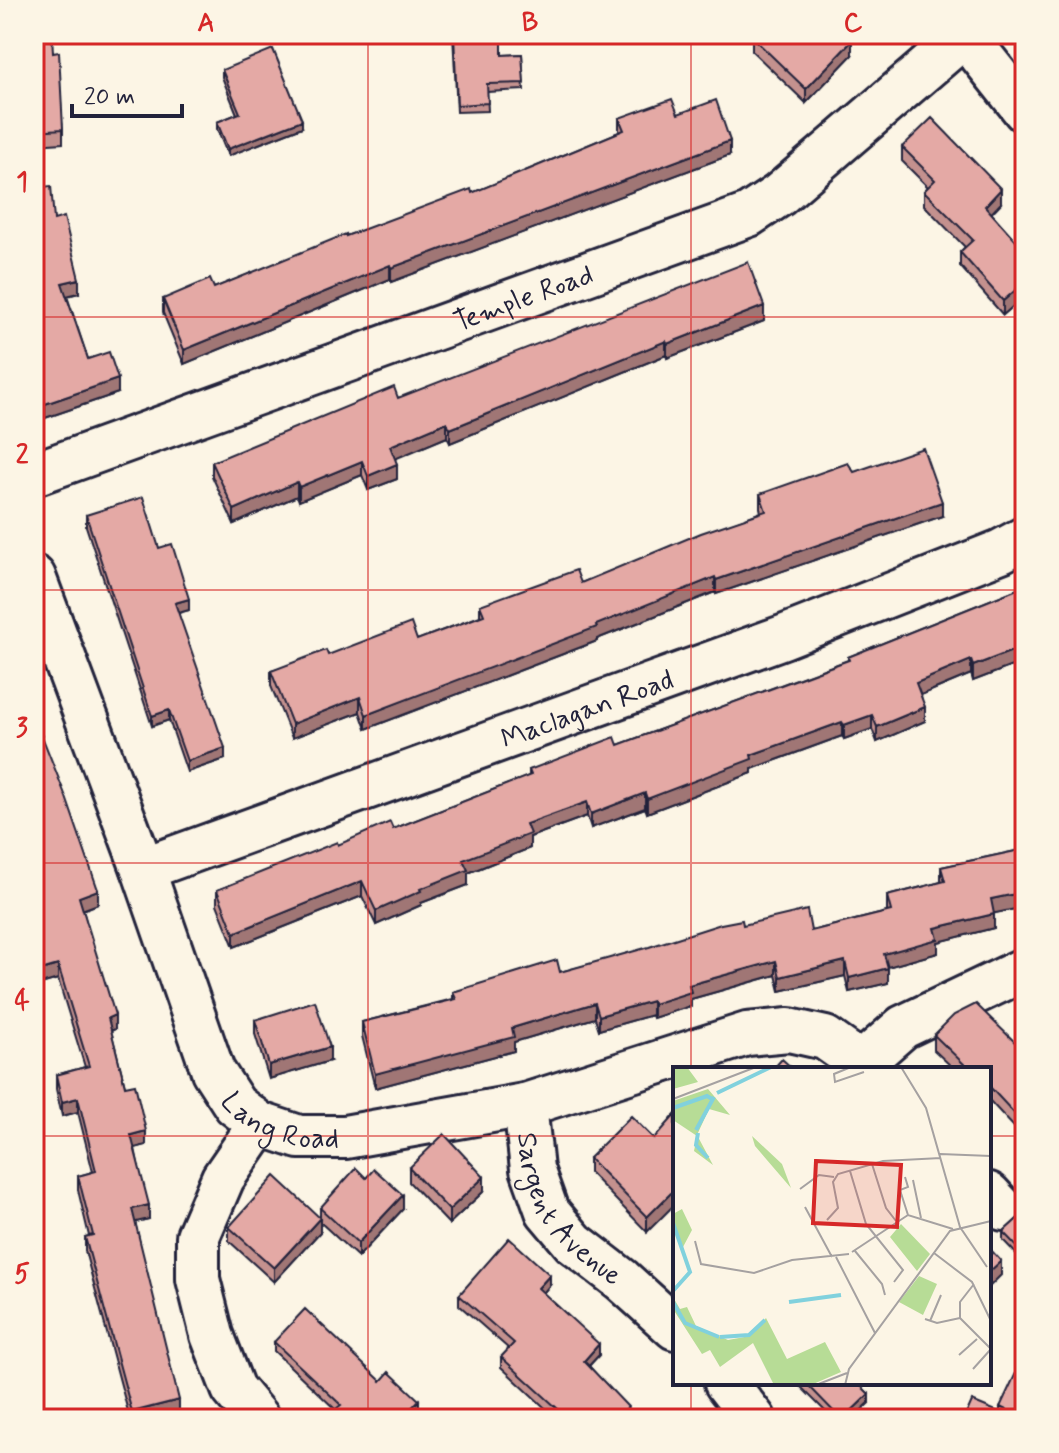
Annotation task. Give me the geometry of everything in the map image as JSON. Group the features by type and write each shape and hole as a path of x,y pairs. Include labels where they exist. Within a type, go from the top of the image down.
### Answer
{"street":[{"path":"965,34 1025,111"},
{"name":"Temple Road","path":"34,474 749,215 779,195 965,34"},
{"name":"Maclagan Road","path":"143,869 783,637 1001,551 1025,538"},
{"name":"Lang Road","path":"34,577 143,869 213,1071 235,1105 260,1124 299,1137 345,1137 525,1105 747,1034 789,1030 825,1038 866,1066"},
{"path":"866,1066 903,1027 1025,969"},
{"name":"Sargent Avenue","path":"525,1105 532,1169 547,1211 574,1243 622,1280 673,1326"},
{"path":"258,1419 233,1389 212,1335 198,1279 198,1236 223,1178 260,1124"},
{"path":"728,1385 754,1419"}],"building":[{"path":"34,34 52,34 53,53 59,52 63,129 34,131"},
{"path":"454,34 502,34 502,55 522,54 524,83 487,84 488,103 457,105"},
{"path":"755,34 845,34 852,41 806,89 752,37"},
{"path":"273,49 302,120 228,149 217,122 240,113 222,70"},
{"path":"672,99 678,114 716,100 730,141 391,268 390,265 184,350 163,299 210,279 214,288 346,234 471,189 472,193 624,130 619,118"},
{"path":"932,118 1001,189 985,206 1025,251 1025,296 1018,288 1003,301 960,252 973,240 924,191 935,180 902,147"},
{"path":"51,186 54,220 64,217 79,279 62,283 88,359 109,352 118,379 45,404 34,371 34,188"},
{"path":"748,262 764,306 667,344 666,341 450,429 447,422 390,446 397,464 368,476 362,461 299,487 297,482 234,510 212,462 394,387 398,398"},
{"path":"923,448 942,502 716,580 715,577 597,627 366,715 360,697 292,724 271,671 326,650 328,655 411,623 417,640 484,615 480,605 576,570 581,583 701,533 766,511 760,494 848,463 854,472"},
{"path":"143,497 159,548 172,544 189,599 175,603 225,748 187,761 169,710 152,716 86,515"},
{"path":"1025,586 1025,646 973,666 971,660 916,683 925,707 877,727 872,715 844,725 842,722 751,755 752,759 647,799 645,793 591,814 587,802 526,824 530,834 463,860 468,870 376,911 362,881 234,933 217,890 390,822 393,829 531,775 529,770 615,737 618,745 849,660 848,657"},
{"path":"34,716 98,890 79,897 115,1015 108,1018 125,1086 135,1084 146,1131 131,1135 149,1205 132,1209 179,1400 132,1412 85,1237 93,1235 78,1176 96,1171 78,1098 62,1102 56,1075 89,1066 58,965 34,972 34,884 37,883 34,875"},
{"path":"1025,849 1025,892 991,899 994,914 935,928 938,939 884,954 888,968 849,978 845,961 780,977 776,961 689,985 691,992 653,1004 652,1001 599,1016 595,1003 512,1028 514,1037 375,1074 362,1022 456,999 453,992 557,960 560,972 721,924 742,920 743,925 807,910 811,931 891,911 887,896 945,881 941,867"},
{"path":"315,1001 330,1047 269,1065 255,1020"},
{"path":"976,1004 1023,1050 1025,1048 1025,1125 991,1088 991,1067 967,1067 934,1035 954,1015"},
{"path":"782,1059 791,1067 775,1067"},
{"path":"631,1116 654,1139 673,1117 673,1191 647,1217 589,1158"},
{"path":"444,1134 484,1177 449,1210 409,1168"},
{"path":"356,1168 366,1178 374,1169 403,1195 358,1243 320,1208"},
{"path":"275,1176 320,1218 274,1268 229,1227"},
{"path":"1025,1212 1025,1255 1003,1232"},
{"path":"509,1238 550,1275 538,1288 599,1344 584,1361 636,1419 569,1419 501,1357 514,1343 459,1295"},
{"path":"991,1250 1001,1261 991,1270"},
{"path":"305,1309 381,1381 389,1372 419,1400 405,1415 409,1419 349,1419 337,1408 341,1405 274,1342"},
{"path":"1025,1359 1025,1419 1000,1407"},
{"path":"808,1385 860,1385 869,1394 841,1419"},
{"path":"972,1401 1013,1418 964,1419"}]}
